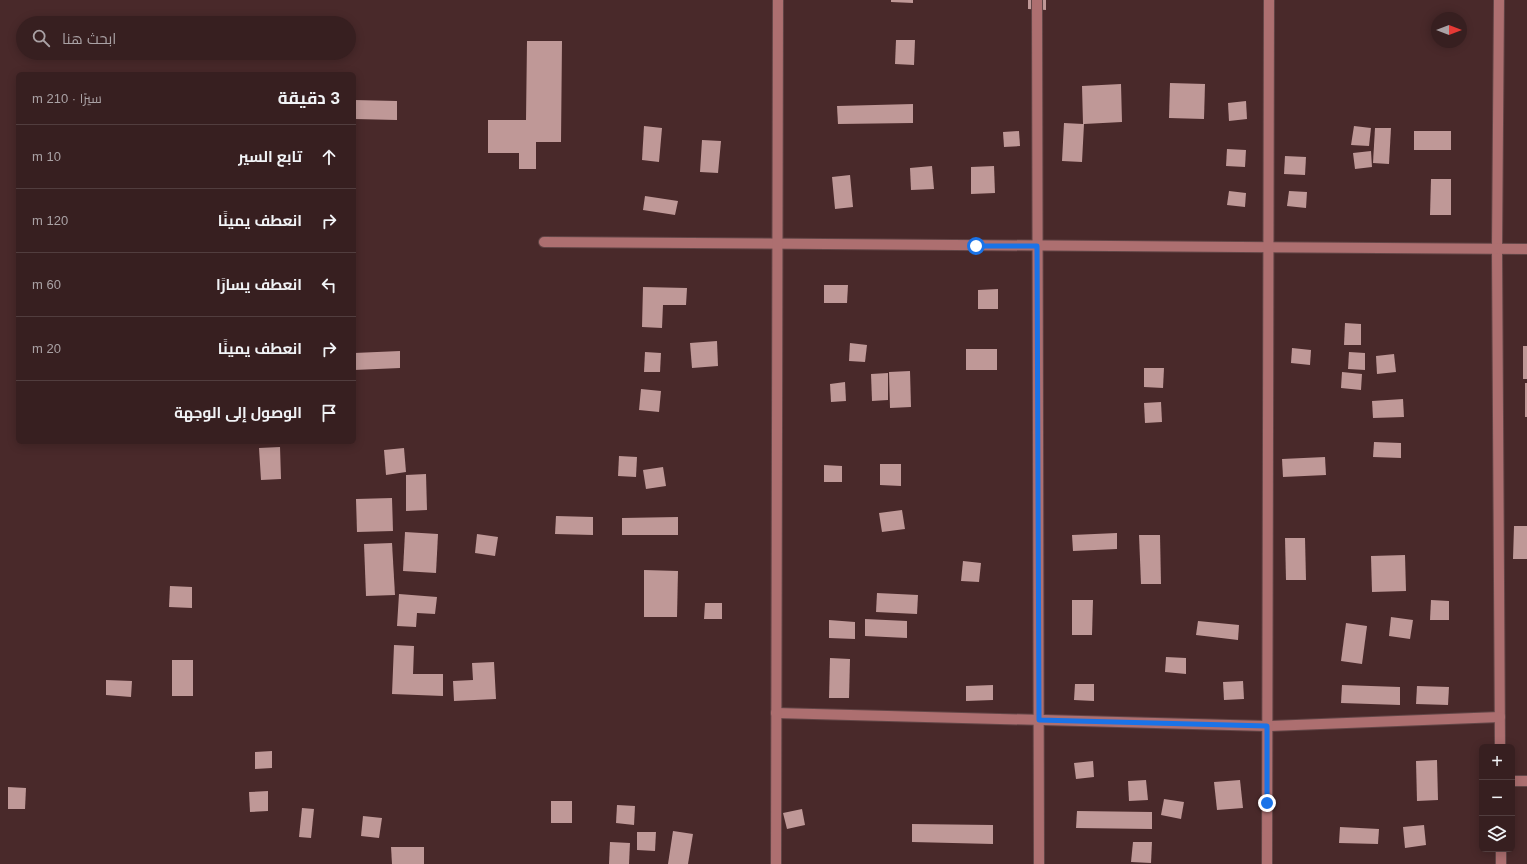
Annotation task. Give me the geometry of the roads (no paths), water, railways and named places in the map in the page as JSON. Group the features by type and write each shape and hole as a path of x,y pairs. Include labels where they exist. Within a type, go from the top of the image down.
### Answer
{"street":[{"path":"776,864 778,0"},
{"path":"1037,0 1039,864"},
{"path":"1267,864 1269,0"},
{"path":"1499,0 1497,249 1500,744"},
{"path":"544,242 1527,249"},
{"path":"776,713 1267,726 1500,717"},
{"path":"1515,781 1527,781"},
{"path":"1501,852 1501,864"}]}
